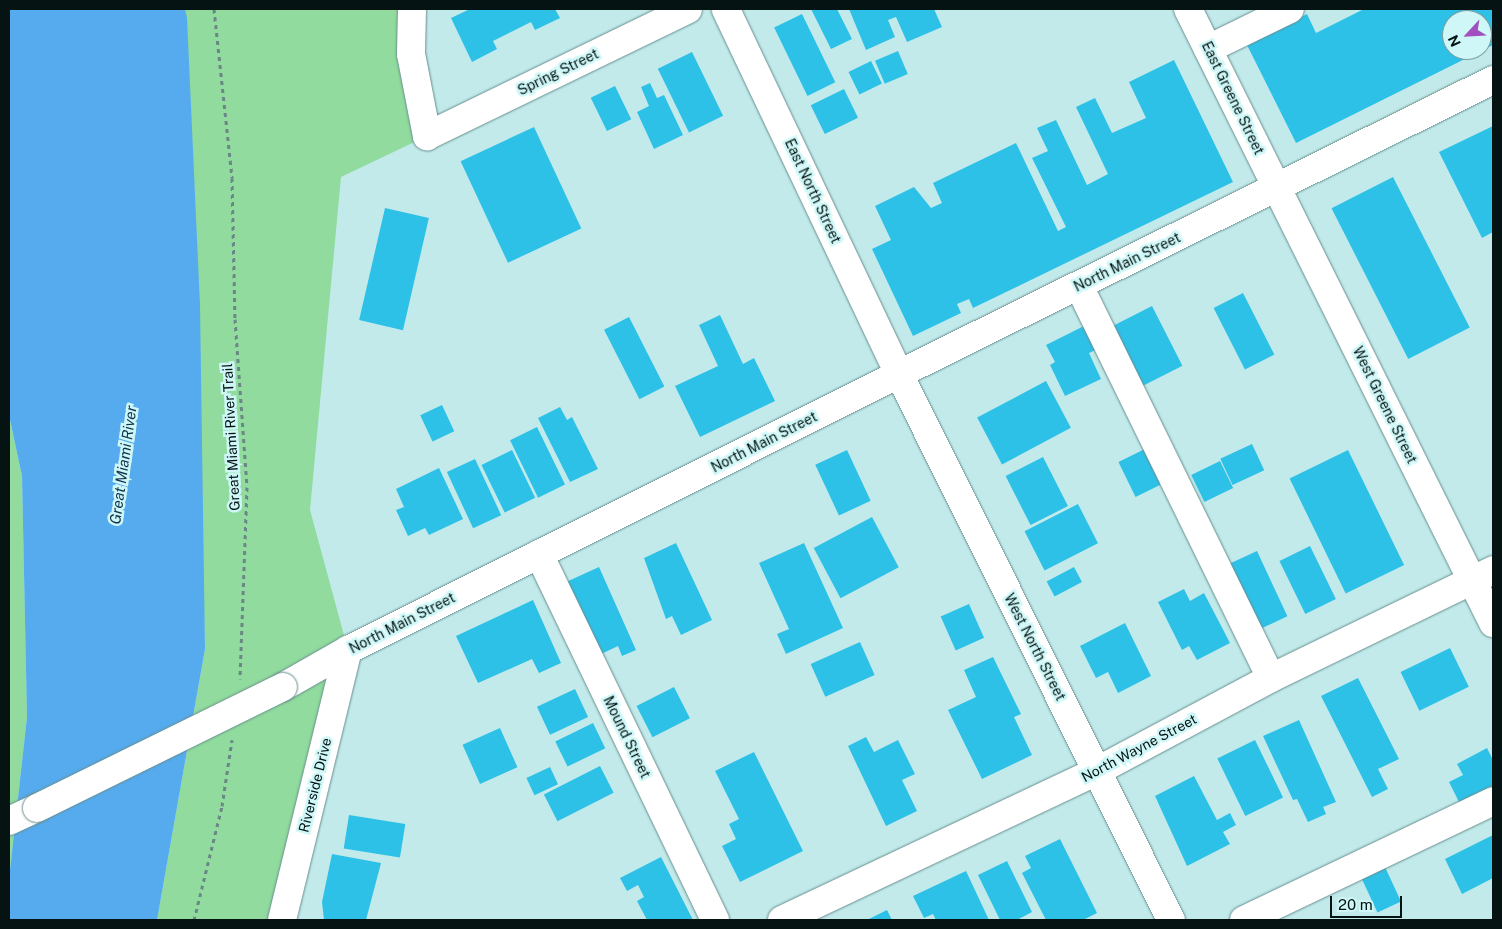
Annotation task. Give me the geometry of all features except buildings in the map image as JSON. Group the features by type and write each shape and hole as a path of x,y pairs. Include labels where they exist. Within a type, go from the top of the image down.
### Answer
{"street":[{"name":"Spring Street","path":"412,9 411,54 427,136 688,9"},
{"name":"East North Street","path":"726,9 898,374"},
{"name":"East Greene Street","path":"1188,9 1277,188"},
{"path":"1208,49 1290,9"},
{"name":"North Main Street","path":"9,821 283,687 348,650 898,374 1493,80"},
{"name":"West Greene Street","path":"1277,188 1483,575 1493,622"},
{"path":"1078,286 1271,678"},
{"name":"West North Street","path":"898,374 1171,920"},
{"name":"Mound Street","path":"539,554 715,920"},
{"name":"North Wayne Street","path":"782,920 1097,771 1271,678 1483,575"},
{"name":"Riverside Drive","path":"282,920 348,650"},
{"path":"1244,920 1493,801"}],"path":[{"name":"Great Miami River Trail","path":"214,9 232,178 235,319 247,487 240,682"},
{"path":"194,920 222,806 233,730"}],"green space":[{"path":"185,9 412,9 427,136 341,177 310,510 348,650 282,920 157,920 205,649"},
{"path":"9,415 22,476 27,717 9,879"}],"water":[{"name":"Great Miami River","path":"9,9 185,9 187,18 200,305 205,649 157,920 9,920 9,879 27,717 22,476 9,415"}]}
